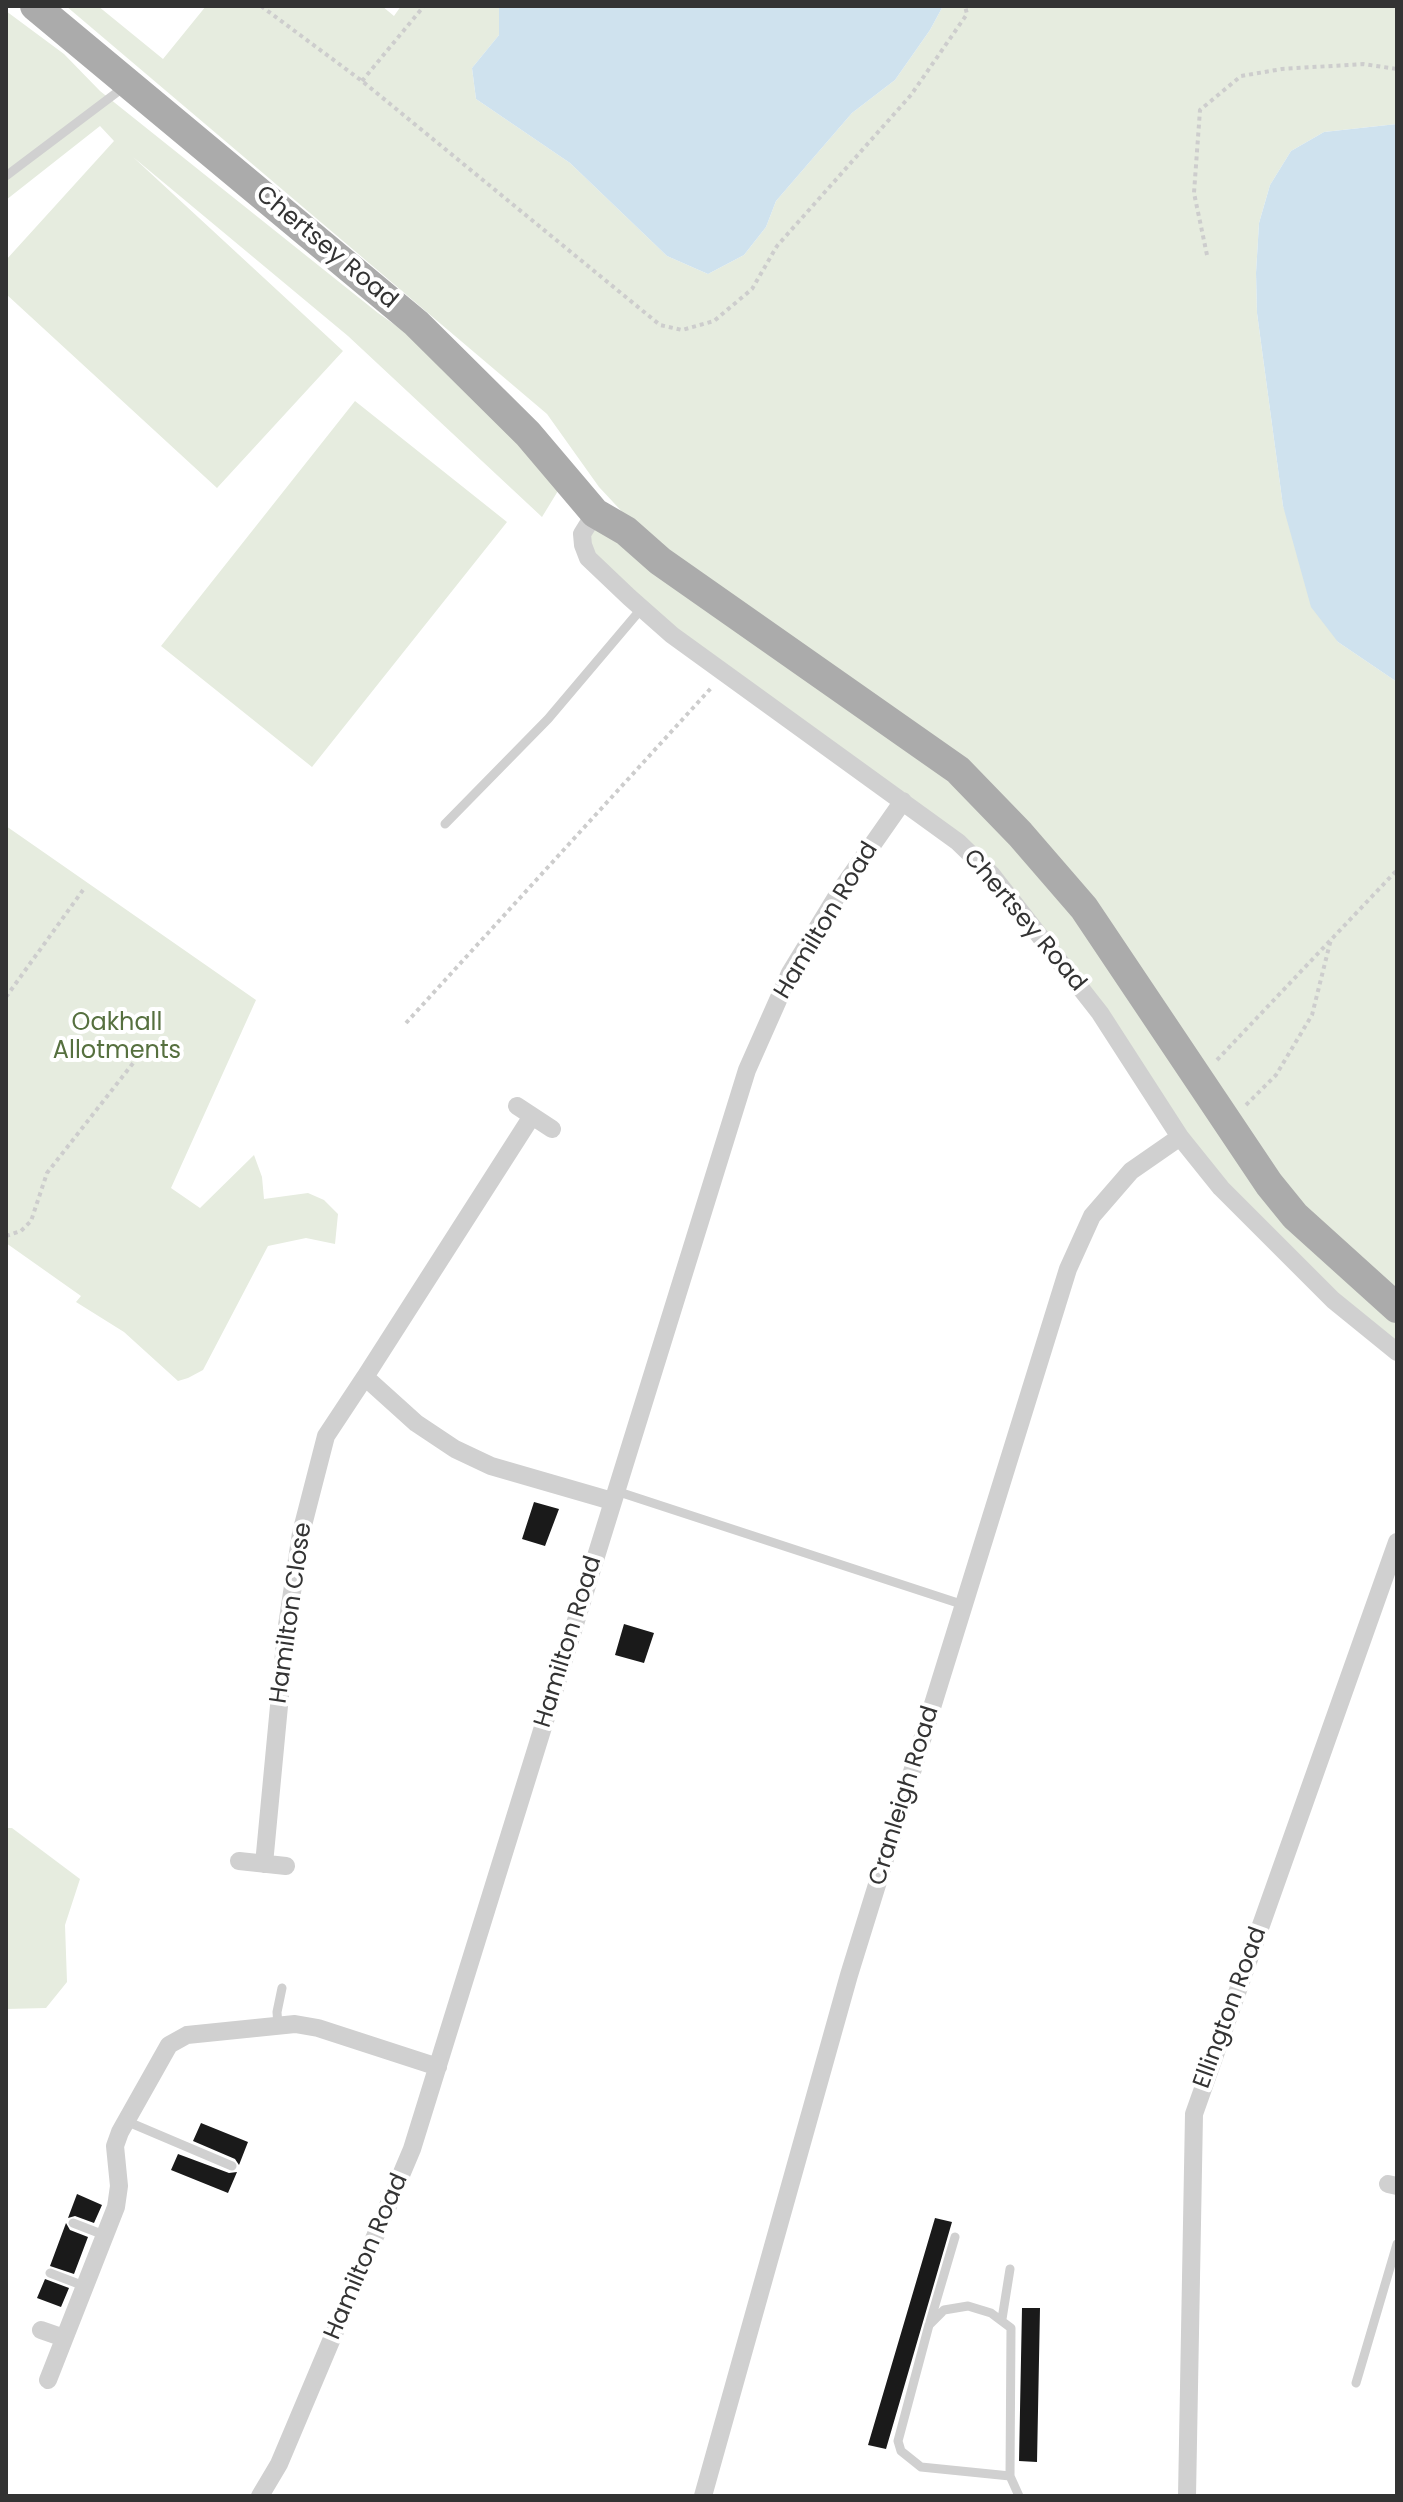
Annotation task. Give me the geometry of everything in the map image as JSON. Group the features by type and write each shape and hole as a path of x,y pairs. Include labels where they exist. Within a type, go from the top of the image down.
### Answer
{"main road":[{"name":"Chertsey Road","path":"35,6 451,355 528,434 595,513 626,531 660,561 958,770 1020,834 1084,908 1269,1184 1295,1216 1397,1308"}],"street":[{"name":"Chertsey Road","path":"595,513 582,534 588,558 642,608 725,673 958,842 1020,908 1100,1013 1180,1137 1221,1188 1333,1300 1397,1352"},
{"name":"Hamilton Road","path":"260,2496 279,2464 412,2149 747,1070 790,973 840,891 903,801"},
{"name":"Hamilton Close","path":"264,1864 286,1632 301,1533 326,1436 365,1377 524,1111 552,1129"},
{"name":"Cranleigh Road","path":"703,2496 849,1975 1068,1269 1092,1216 1131,1171 1180,1137"},
{"path":"365,1377 416,1423 455,1449 491,1466 614,1496"},
{"name":"Ellington Road","path":"1187,2496 1194,2114 1397,1542"},
{"path":"239,1861 286,1866"},
{"path":"48,2380 116,2207 119,2186 115,2146 169,2045 187,2035 278,2026 318,2028 438,2067"},
{"path":"41,2330 64,2338"}],"lane":[{"path":"6,176 127,85"},
{"path":"445,824 548,719 642,608"},
{"path":"614,1496 964,1605"},
{"path":"278,2026 277,2012 282,1988"},
{"path":"126,2121 232,2166"},
{"path":"73,2223 104,2235"},
{"path":"955,2237 898,2441 901,2451 921,2467 1010,2476"},
{"path":"1356,2383 1397,2244"},
{"path":"1002,2319 1010,2269"},
{"path":"50,2273 84,2286"},
{"path":"929,2325 944,2310 968,2306 1002,2319 1011,2328 1010,2476 1019,2496"}],"path":[{"path":"261,6 362,81 660,325 682,330 714,321 752,289 777,246 911,95 967,14 965,6"},
{"path":"362,81 424,6"},
{"path":"1207,255 1194,193 1200,110 1241,76 1282,69 1363,64 1397,69"},
{"path":"406,1023 725,673"},
{"path":"1200,1079 1397,870"},
{"path":"6,997 83,890"},
{"path":"1227,1119 1255,1098 1299,1040 1312,1015 1332,937"},
{"path":"6,1236 21,1231 31,1221 47,1173 141,1053"}],"green space":[{"path":"66,6 98,6 163,59 206,6 382,6 394,16 401,6 499,6 499,35 472,68 476,99 570,163 667,256 708,274 744,255 766,227 776,201 852,113 895,80 943,6 1397,6 1397,124 1324,132 1291,151 1270,185 1259,223 1256,273 1257,313 1283,506 1338,642 1397,682 1397,1294 1303,1209 1078,887 641,532 599,487 547,414"},
{"path":"6,11 64,54 100,91 378,313 536,424 572,468 542,517 348,336 133,157 343,351 217,488 6,294 6,260 114,141 100,126 6,200"},
{"path":"355,401 507,522 312,767 161,646"},
{"path":"595,513 1020,834 1227,1119 1397,1308 1397,1352 1221,1188 992,875 672,634 588,558 588,521"},
{"name":"Oakhall Allotments","path":"6,826 256,1000 171,1188 200,1208 254,1155 262,1177 264,1199 308,1193 324,1200 338,1214 335,1244 306,1238 268,1246 203,1370 188,1378 178,1381 124,1332 76,1302 81,1296 6,1243"},
{"path":"6,1828 12,1828 80,1879 65,1925 67,1982 46,2008 6,2009"}],"water":[{"path":"499,6 943,6 895,80 852,113 776,201 766,227 744,255 708,274 667,256 570,163 476,99 472,68 499,35"},
{"path":"1397,124 1397,682 1338,642 1311,607 1283,506 1257,313 1256,273 1259,223 1270,185 1291,151 1324,132"}],"building":[{"path":"534,1502 559,1509 545,1546 522,1539"},
{"path":"624,1624 654,1633 644,1663 615,1655"},
{"path":"201,2123 248,2142 239,2165 235,2159 193,2141"},
{"path":"178,2154 229,2173 237,2172 228,2193 171,2170"},
{"path":"77,2194 102,2205 94,2223 75,2216 68,2218"},
{"path":"935,2218 952,2222 886,2449 868,2445"},
{"path":"66,2223 70,2230 88,2237 74,2274 50,2266"},
{"path":"45,2279 69,2288 61,2307 37,2298"},
{"path":"1022,2308 1040,2308 1037,2462 1019,2461"}]}
